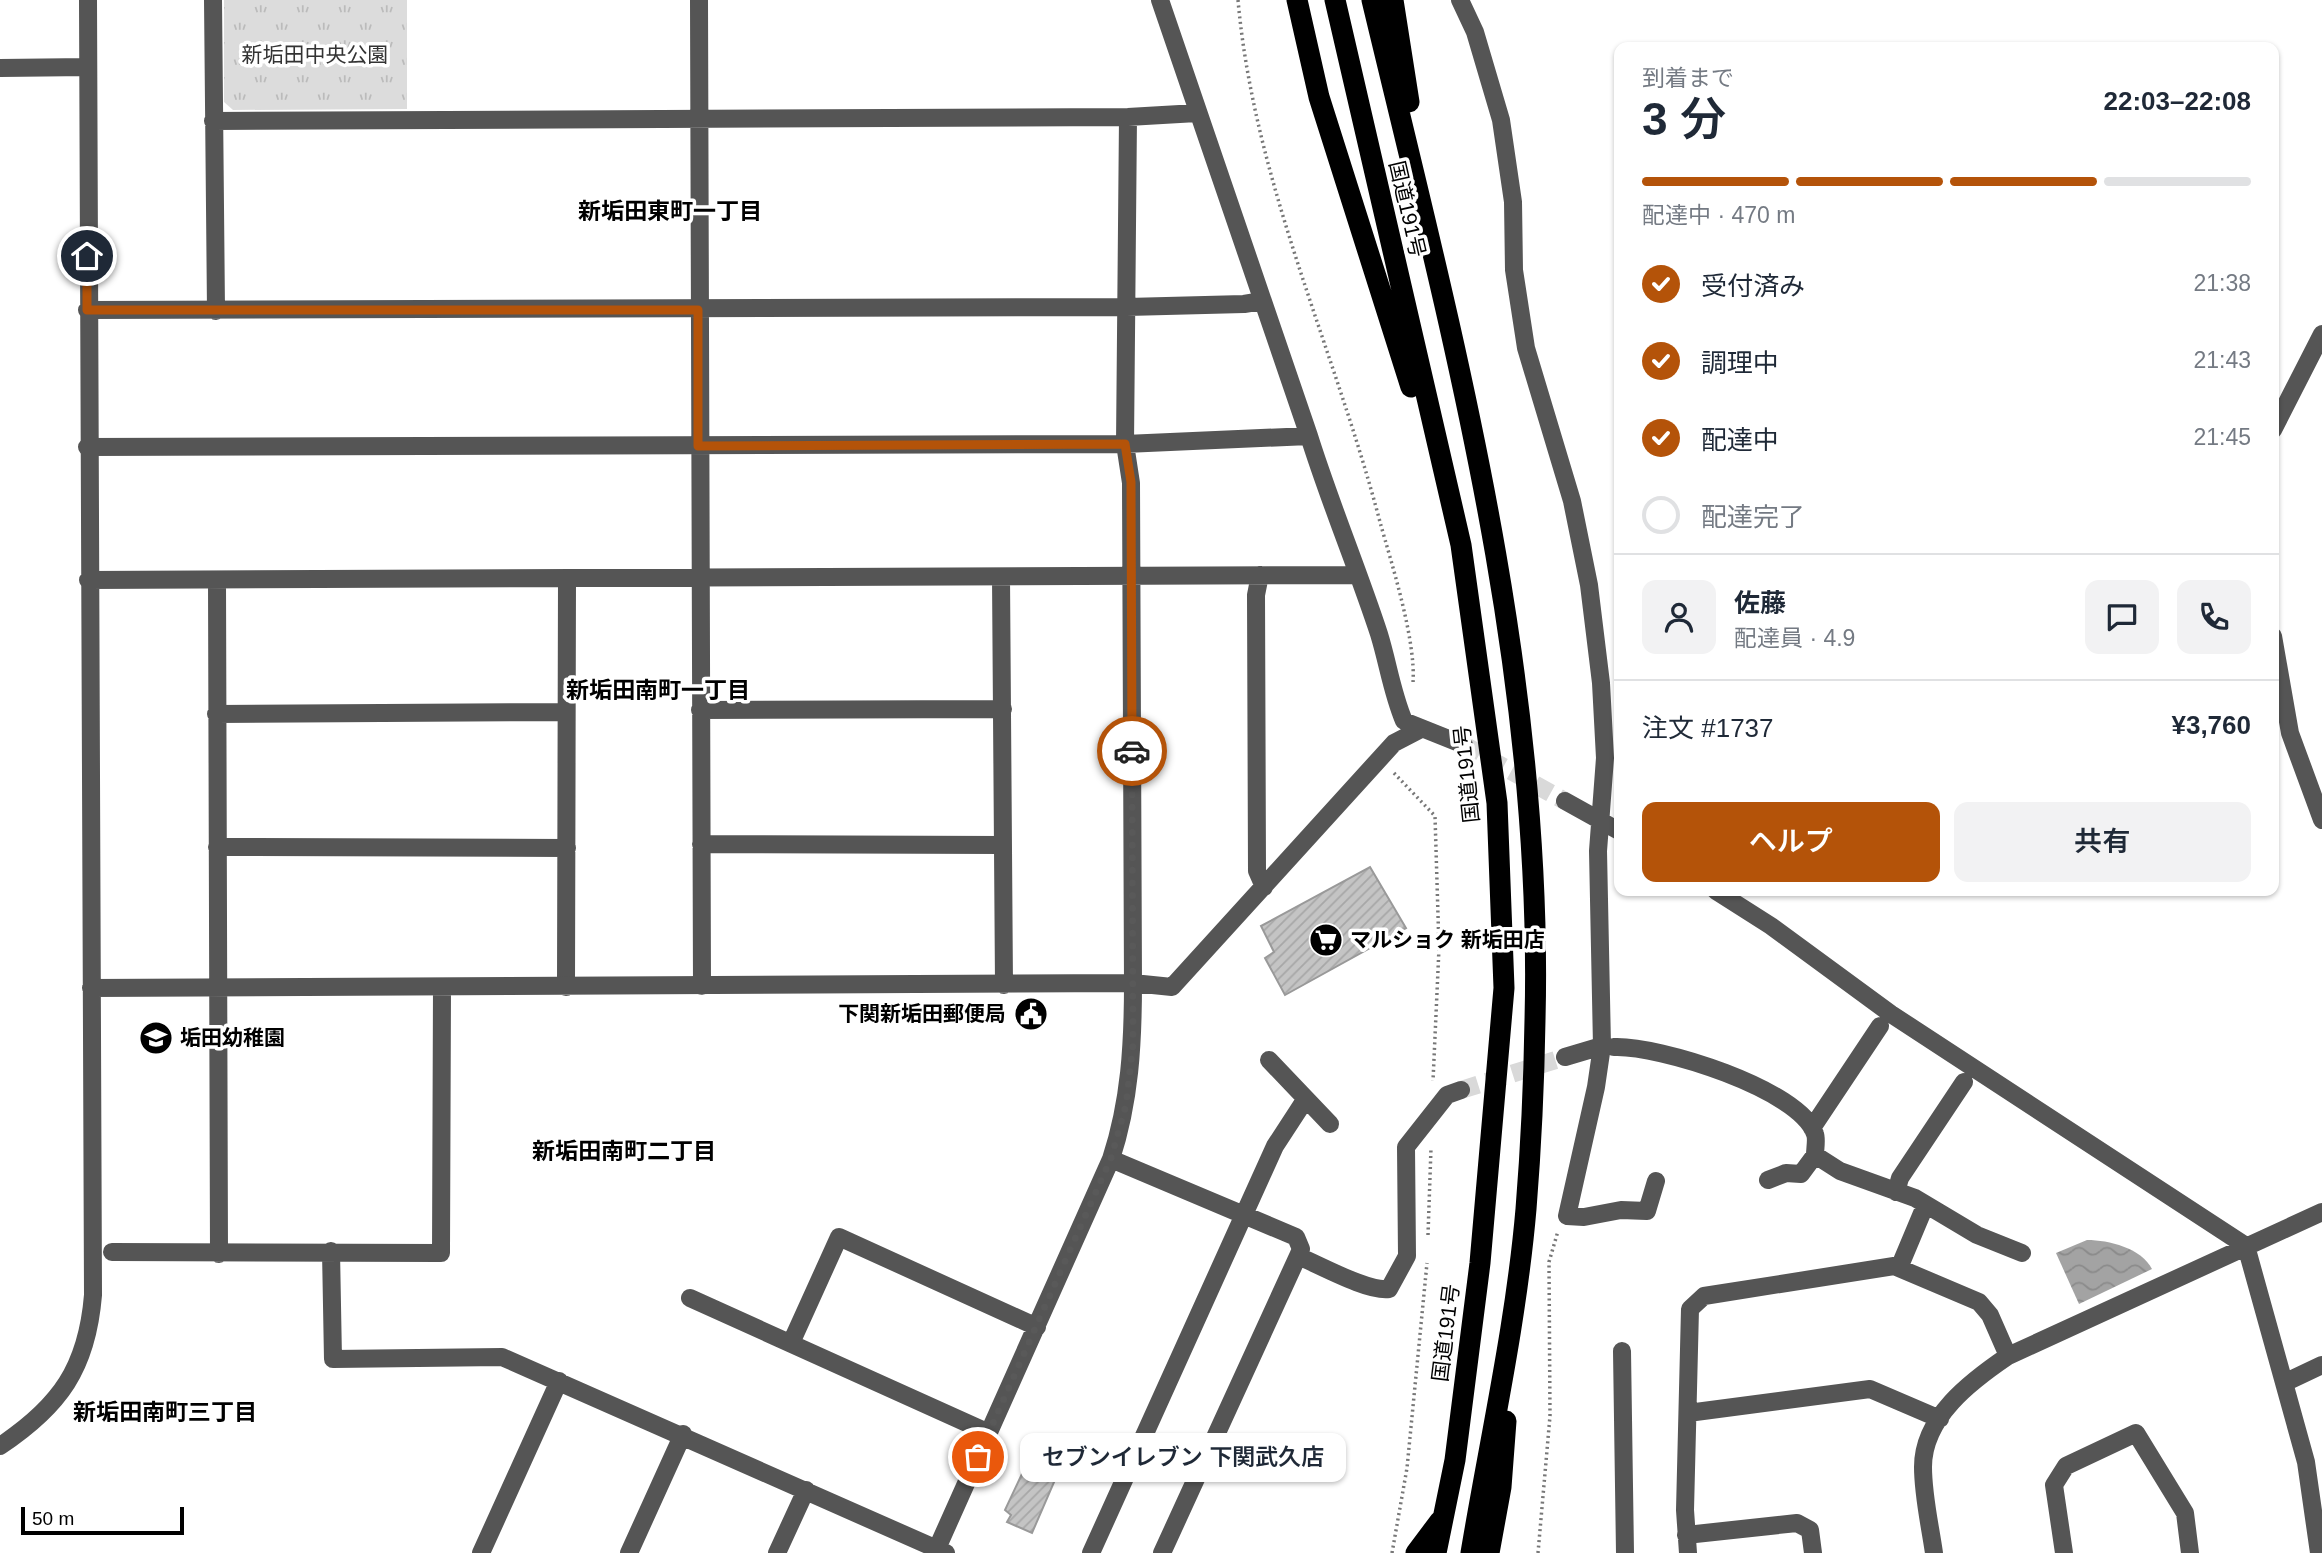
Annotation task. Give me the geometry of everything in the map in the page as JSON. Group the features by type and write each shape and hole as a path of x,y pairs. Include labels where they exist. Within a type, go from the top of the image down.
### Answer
{"highway":[{"path":"1297,0 1319,97 1461,545"},
{"name":"国道191号","path":"1335,0 1461,545 1497,803 1504,988 1480,1263 1455,1460 1436,1553"},
{"name":"国道191号","path":"1371,0 1486,498 1518,687 1531,838 1536,1017 1526,1210 1515,1297 1471,1553"},
{"path":"1393,0 1435,274"},
{"path":"1489,1553 1501,1487 1515,1297"},
{"path":"1416,1553 1444,1516"}],"street":[{"path":"0,1446 27,1429 55,1402 75,1372 90,1328 93,1295 87,447 88,0"},
{"path":"213,0 216,311"},
{"path":"699,0 698,446 702,986"},
{"path":"1160,0 1334,515 1380,637 1395,701 1404,721 1419,730 1464,745"},
{"path":"1460,0 1475,32 1499,108 1510,179 1514,270 1526,348 1572,501 1589,585 1599,655 1605,758 1600,820 1608,1046 1567,1216 1584,1217 1620,1210 1647,1211 1656,1181"},
{"path":"0,68 88,67"},
{"path":"213,121 1128,117 1197,113"},
{"path":"331,1251 333,1359 502,1357 683,1434 940,1552 989,1433 1111,1158 1126,1105 1133,1045 1131,482 1125,444 1128,117"},
{"path":"87,310 1127,307 1244,304 1262,301"},
{"path":"2279,418 2322,334"},
{"path":"87,447 1125,444 1309,436"},
{"path":"1260,575 1256,595 1257,871 1264,887"},
{"path":"88,580 1358,575"},
{"path":"1001,577 1004,985"},
{"path":"566,986 567,579"},
{"path":"217,580 219,1254"},
{"path":"2279,670 2290,733 2322,820"},
{"path":"700,710 1003,709"},
{"path":"216,714 566,712"},
{"path":"91,988 1133,983 1172,987 1394,743 1419,730"},
{"path":"1565,801 1614,828"},
{"path":"701,844 1003,845"},
{"path":"217,847 566,848"},
{"path":"1724,896 1772,926 1891,1014 2246,1246 2286,1382 2306,1462 2319,1553"},
{"path":"112,1252 441,1253 442,988"},
{"path":"1812,1128 1880,1026"},
{"path":"1565,1057 1608,1046 1630,1046 1683,1058 1724,1071 1798,1110 1816,1135 1815,1155 1801,1174 1786,1173 1768,1180"},
{"path":"1269,1060 1330,1124"},
{"path":"1898,1185 1964,1082"},
{"path":"1298,1256 1382,1290 1389,1289 1407,1256 1406,1147 1447,1095 1461,1090"},
{"path":"1091,1553 1275,1146 1305,1100"},
{"path":"1815,1155 1840,1171 1898,1185 1926,1206 1977,1235 2022,1253"},
{"path":"1111,1158 1296,1237 1301,1249 1162,1553"},
{"path":"1899,1268 1926,1206"},
{"path":"1934,1553 1923,1465 1929,1439 1940,1419 1976,1377 2008,1356 2322,1212"},
{"path":"791,1343 839,1237 1037,1326"},
{"path":"1813,1553 1810,1530 1797,1522 1687,1544 1690,1309 1704,1296 1894,1266 1979,1302 1990,1315 2008,1356"},
{"path":"690,1298 989,1433"},
{"path":"1622,1351 1625,1553"},
{"path":"2286,1382 2322,1365"},
{"path":"481,1553 559,1381"},
{"path":"1688,1413 1870,1390 1940,1419"},
{"path":"2064,1553 2054,1485 2066,1466 2136,1433 2185,1513 2190,1553"},
{"path":"629,1553 683,1434"},
{"path":"777,1553 806,1490"}],"path":[{"path":"1238,0 1248,81 1266,160 1374,497 1401,597 1413,687"},
{"path":"1392,770 1435,816 1438,961 1428,1239"},
{"path":"1538,1553 1550,1416 1549,1262 1559,1228 1568,1228"},
{"path":"1392,1553 1407,1468 1427,1252"}],"green space":[{"name":"新垢田中央公園","path":"224,0 407,0 407,109 233,110 224,102"}],"water":[{"path":"2087,1240 2124,1247 2140,1256 2152,1269 2079,1304 2056,1253"}],"building":[{"name":"マルショク 新垢田店","path":"1370,867 1406,928 1285,995 1265,958 1274,952 1261,926"},
{"path":"1035,1446 1064,1459 1032,1533 1007,1522 1011,1515 1005,1510"}],"tunnel":[{"path":"1464,745 1565,801"},
{"path":"1461,1090 1565,1057"}],"way so far":[{"path":"978,1457 1121,1130 1133,1045 1132,751"}],"place":[{"name":"マルショク 新垢田店","path":"1326,940"},
{"name":"下関新垢田郵便局","path":"1031,1014"},
{"name":"垢田幼稚園","path":"156,1038"},
{"name":"セブンイレブン 下関武久店","path":"978,1457"}],"district":[{"name":"新垢田東町一丁目","path":"670,211"},
{"name":"新垢田南町一丁目","path":"658,690"},
{"name":"新垢田南町二丁目","path":"624,1151"},
{"name":"新垢田南町三丁目","path":"165,1412"}],"route":[{"path":"87,256 87,310 698,310 698,446 1125,444 1131,482 1132,751"}]}
